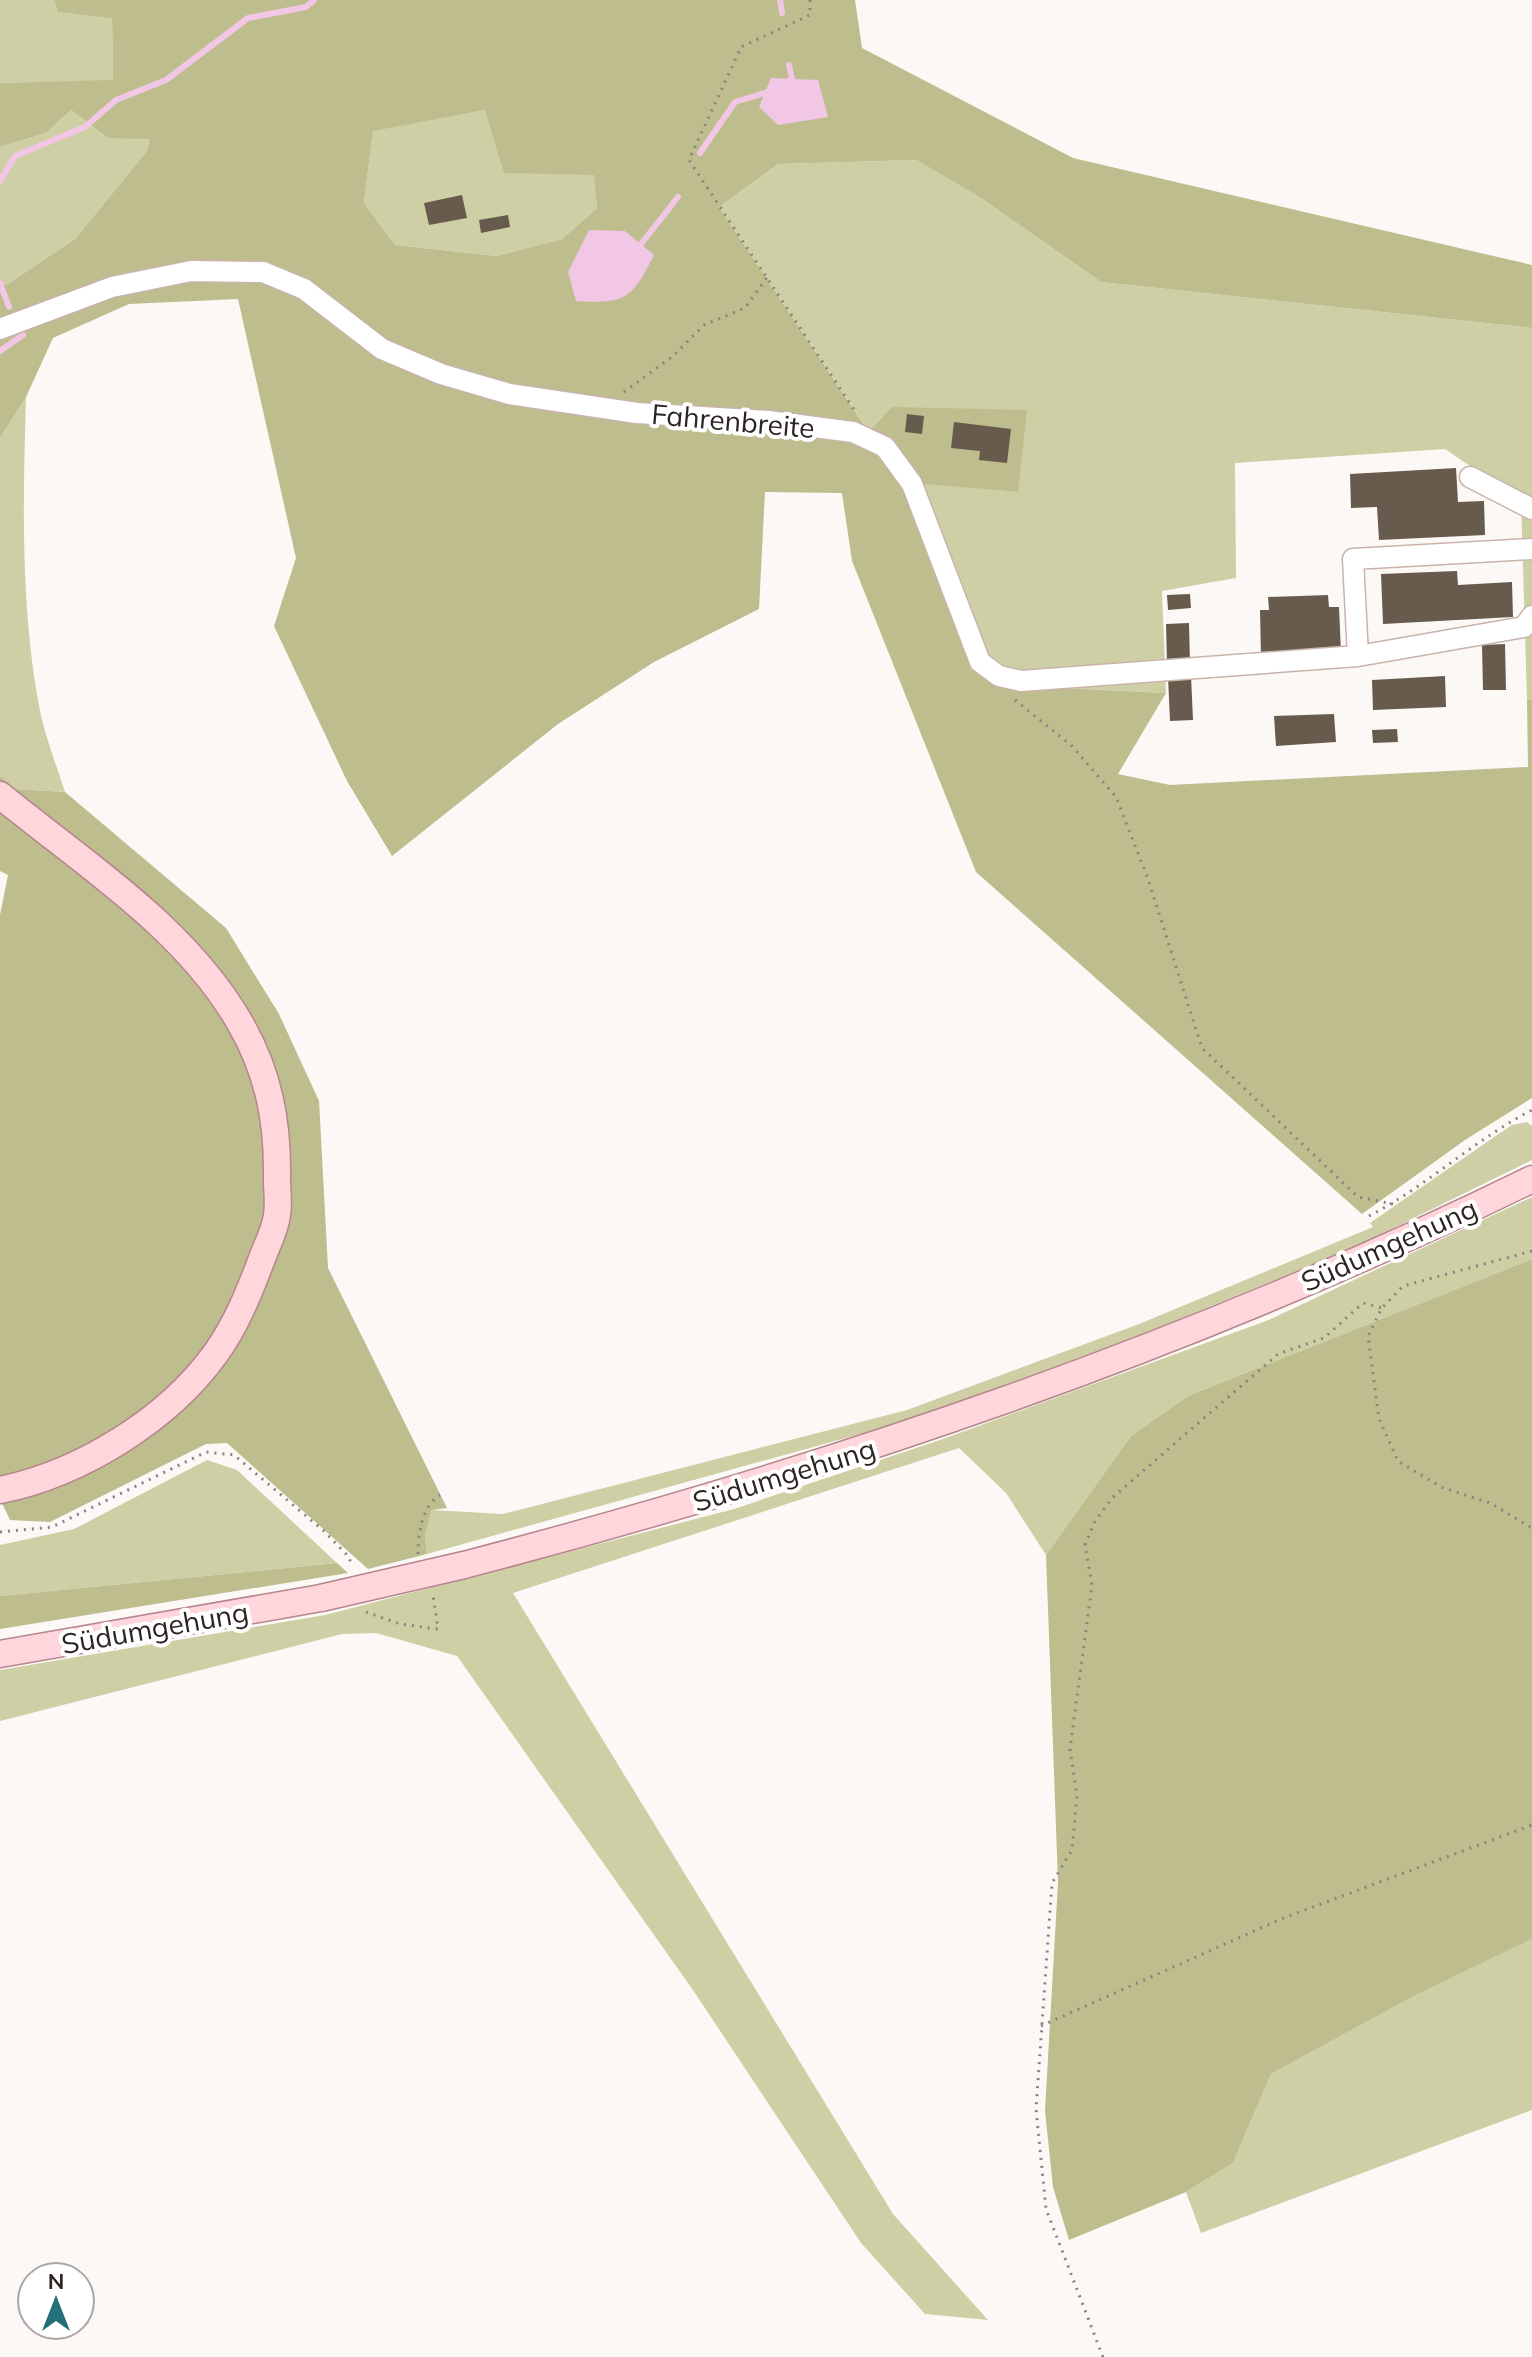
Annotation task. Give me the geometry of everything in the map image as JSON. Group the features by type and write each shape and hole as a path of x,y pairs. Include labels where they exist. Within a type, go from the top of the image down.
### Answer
{"main road":[{"path":"0,795 169,933 213,981 241,1024 264,1071 278,1128 278,1142 277,1216 247,1300 216,1354 177,1394 133,1430 84,1460 20,1486 0,1490"},
{"name":"Südumgehung","path":"0,1654 321,1598 464,1565 641,1518 894,1441 1186,1334 1532,1179"}],"lane":[{"name":"Fahrenbreite","path":"0,329 112,287 191,271 263,272 304,289 382,349 441,374 509,394 601,408 768,421 853,432 885,447 912,484 980,662 999,676 1021,681 1358,656 1524,627 1532,616"},
{"path":"1470,477 1532,509"},
{"path":"1358,656 1353,559 1532,549"}],"path":[{"path":"810,0 810,15 741,47 689,160 855,412 853,432"},
{"path":"601,408 673,356 704,325 745,308 768,276"},
{"path":"1012,697 1072,746 1116,797 1147,876 1202,1048 1358,1197 1393,1204"},
{"path":"1369,1216 1393,1204 1505,1124 1532,1110"},
{"path":"1532,1251 1403,1286 1382,1308 1368,1336 1369,1362 1379,1419 1398,1461 1441,1487 1490,1503 1532,1528"},
{"path":"1103,2357 1046,2209 1036,2109 1052,1883 1072,1850 1077,1796 1070,1749 1092,1585 1085,1545 1095,1521 1113,1497 1278,1354 1324,1338 1363,1303 1382,1308"},
{"path":"0,1532 52,1527 206,1452 234,1455 325,1532 349,1557 353,1571"},
{"path":"422,1565 417,1552 425,1513 431,1501 440,1495"},
{"path":"364,1611 400,1624 438,1629 433,1591"},
{"path":"1041,2026 1281,1919 1532,1825"}],"green space":[{"path":"0,0 54,0 58,12 112,17 113,81 0,83"},
{"path":"54,0 855,0 862,48 1073,158 1532,265 1532,328 1101,282 981,198 917,160 778,164 719,207 869,432 892,407 1027,410 1018,492 903,482 971,669 1020,686 1166,693 1118,774 1170,785 1528,767 1527,700 1532,699 1532,1098 1465,1140 1362,1214 976,872 852,561 842,493 765,492 759,609 654,662 558,724 392,856 347,781 274,626 296,558 238,299 129,304 53,338 26,397 0,438 0,286 8,284 75,239 147,151 149,139 108,138 71,110 46,133 0,147 0,83 113,80 112,18 58,12","holes":["485,110 504,173 594,175 597,208 562,239 497,256 395,245 364,203 373,131"]},
{"path":"71,110 108,138 149,138 147,151 75,239 8,284 0,286 0,147 46,133"},
{"path":"485,110 595,175 597,208 562,239 497,256 395,245 364,203 373,130"},
{"path":"918,160 981,198 1101,282 1532,328 1532,699 1527,700 1521,501 1445,449 1235,463 1236,578 1162,591 1166,693 1020,686 971,669 903,481 1018,492 870,433 719,207 778,164"},
{"path":"26,397 24,517 29,637 41,716 65,792 16,789 0,776 0,438"},
{"path":"0,776 16,789 65,792 226,928 279,1014 319,1101 328,1268 447,1508 432,1510 425,1536 427,1554 368,1569 227,1443 206,1444 50,1522 10,1520 0,1499 0,915 8,875 0,871"},
{"path":"1527,1122 1532,1126 1532,1160 1357,1246 1095,1354 907,1421 427,1554 425,1536 432,1510 503,1514 907,1410 1139,1324 1373,1227 1370,1223 1497,1135 1512,1125"},
{"path":"1532,1197 1532,1259 1188,1396 1131,1436 1046,1555 1006,1493 959,1448 513,1593 893,2214 988,2320 925,2314 861,2243 695,1993 457,1656 376,1633 342,1634 0,1721 0,1670 325,1615 734,1509 943,1439 1266,1321"},
{"path":"1532,1259 1532,1939 1416,1995 1271,2074 1233,2163 1186,2192 1069,2240 1053,2187 1045,2111 1058,1882 1046,1555 1131,1436 1188,1396"},
{"path":"207,1460 237,1470 337,1563 0,1596 0,1545 74,1529"},
{"path":"337,1563 348,1573 0,1629 0,1596"},
{"path":"1532,1939 1532,2110 1201,2233 1186,2192 1233,2163 1271,2074 1416,1995"}],"shaded area":[{"path":"771,78 818,80 828,117 778,125 759,107"},
{"path":"589,230 625,231 654,255 640,281 626,296 606,301 576,301 568,272"}],"building":[{"path":"462,195 467,218 429,225 424,203"},
{"path":"508,215 510,227 481,233 479,220"},
{"path":"907,414 924,416 922,434 905,432"},
{"path":"954,422 1011,429 1007,463 979,460 980,451 951,448"},
{"path":"1456,468 1458,502 1484,501 1485,535 1379,540 1377,507 1351,508 1350,474"},
{"path":"1457,571 1458,585 1512,582 1513,617 1383,624 1381,574"},
{"path":"1190,594 1191,608 1168,610 1167,595"},
{"path":"1328,595 1329,607 1339,607 1341,653 1261,656 1260,610 1269,610 1268,597"},
{"path":"1189,623 1190,664 1167,665 1166,624"},
{"path":"1505,644 1506,690 1483,690 1482,645"},
{"path":"1191,676 1193,720 1170,721 1168,677"},
{"path":"1445,676 1446,707 1373,710 1372,680"},
{"path":"1334,714 1336,742 1276,746 1274,716"},
{"path":"1397,729 1398,742 1373,743 1372,730"}],"waterway":[{"path":"0,181 15,156 85,127 116,100 166,80 248,18 306,7 314,0"},
{"path":"780,0 782,13"},
{"path":"785,83 792,79 789,65"},
{"path":"700,153 735,102 768,92"},
{"path":"641,244 678,197"},
{"path":"0,283 9,307"},
{"path":"0,351 23,335"}]}
